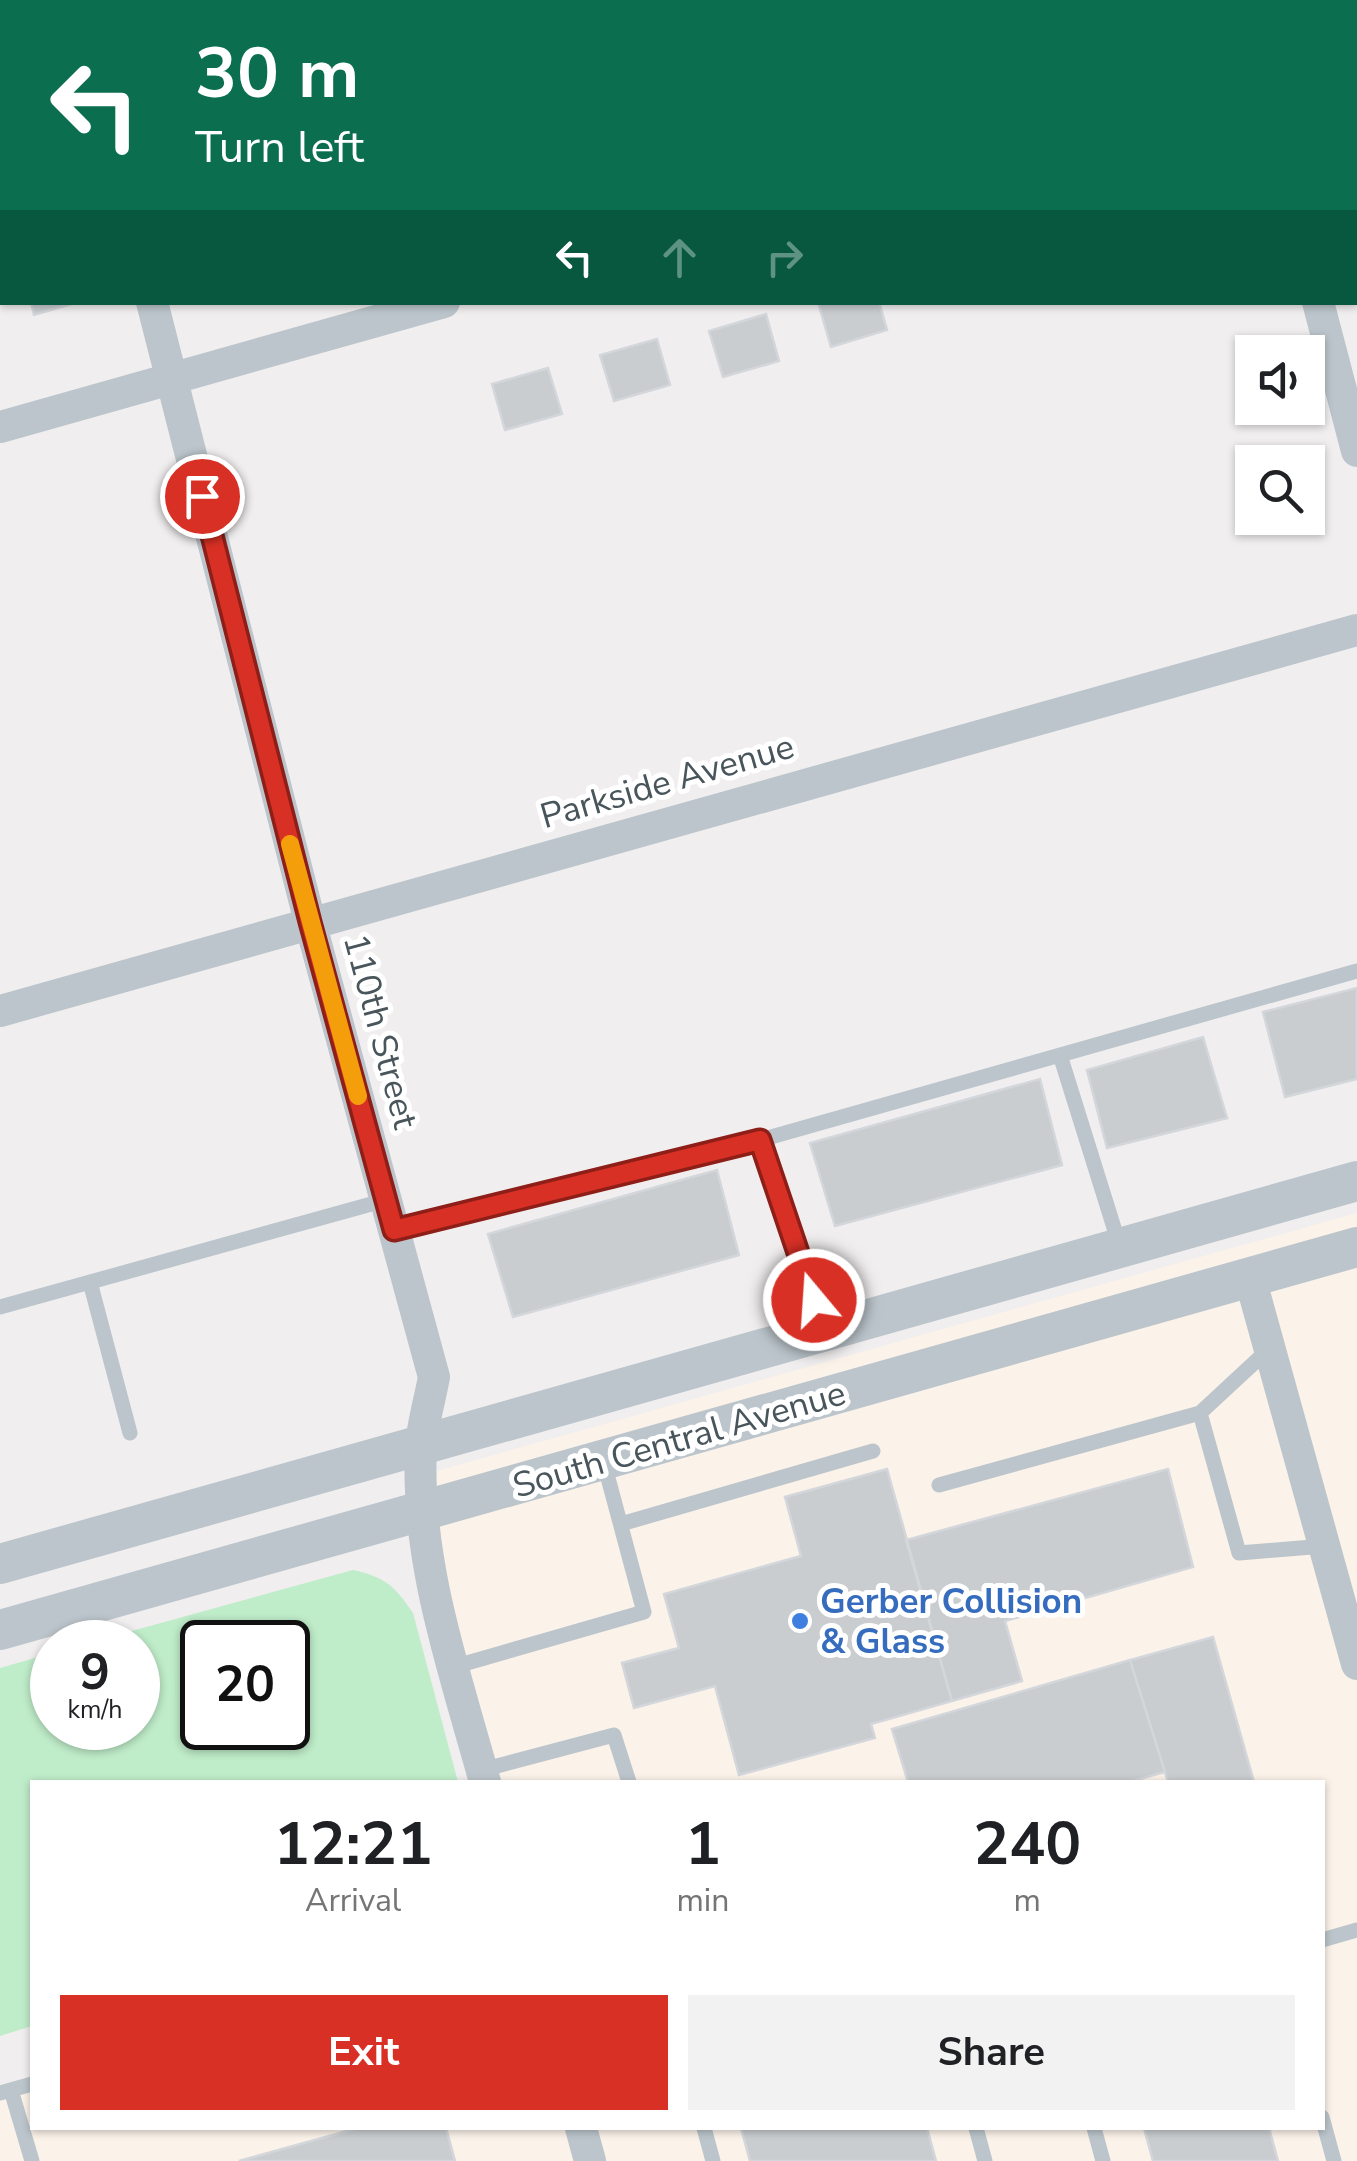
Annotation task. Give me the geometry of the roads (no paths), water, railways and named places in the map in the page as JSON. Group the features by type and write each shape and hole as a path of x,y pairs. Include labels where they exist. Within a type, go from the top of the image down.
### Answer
{"street":[{"name":"110th Street","path":"153,305 310,922 434,1377 422,1444 430,1581 483,1776"},
{"path":"0,427 433,305"},
{"path":"1319,305 1357,452"},
{"name":"Parkside Avenue","path":"0,1011 1357,630"},
{"name":"South Central Avenue","path":"0,1564 1357,1181"},
{"name":"South Central Avenue","path":"0,1630 1357,1247"},
{"path":"1250,1278 1357,1664"},
{"path":"581,2130 590,2161"}],"lane":[{"path":"0,1307 90,1282 390,1215 760,1140 1357,971"},
{"path":"1060,1055 1120,1248"},
{"path":"760,1140 824,1332"},
{"path":"90,1282 130,1433"},
{"path":"939,1485 1200,1413 1269,1349"},
{"path":"1200,1413 1239,1554 1324,1546"},
{"path":"621,1524 873,1451"},
{"path":"453,1667 644,1612 603,1460"},
{"path":"483,1776 614,1735 628,1780"},
{"path":"1325,1939 1357,1930"},
{"path":"30,2085 5,2092 32,2161"},
{"path":"1325,2128 1334,2161"},
{"path":"704,2130 712,2161"},
{"path":"977,2130 985,2161"},
{"path":"1095,2130 1103,2161"}],"place":[{"name":"Gerber Collision & Glass","path":"800,1621"}]}
